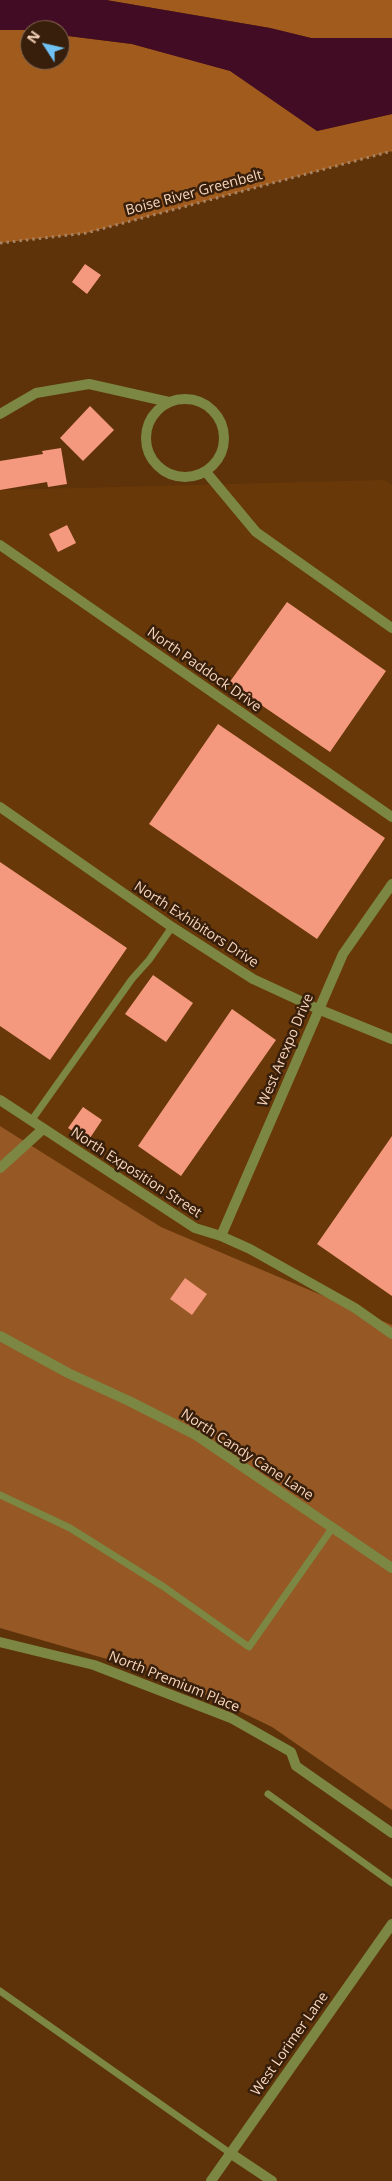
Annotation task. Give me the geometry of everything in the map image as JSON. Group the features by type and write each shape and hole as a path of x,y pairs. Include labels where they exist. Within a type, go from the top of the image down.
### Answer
{"street":[{"path":"0,414 36,393 89,384 169,402"},
{"path":"182,399 195,400 207,405 216,414 224,432 222,452 216,463 206,472 194,477 181,478 168,474 158,467 150,457 146,445 146,432 150,420 158,409 169,402 182,399"},
{"path":"206,472 256,532 392,628"},
{"name":"North Paddock Drive","path":"0,545 392,817"},
{"name":"North Exhibitors Drive","path":"0,807 172,927 253,979 318,1009 392,1039"},
{"name":"West Arexpo Drive","path":"221,1236 343,954 392,884"},
{"name":"North Exposition Street","path":"0,1100 195,1228 221,1236 250,1249 347,1303 392,1334"},
{"path":"0,1168 43,1129"},
{"name":"North Candy Cane Lane","path":"0,1336 68,1373 196,1435 392,1568"},
{"name":"North Premium Place","path":"0,1642 94,1665 231,1718 291,1752 296,1766 392,1833"},
{"name":"West Lorimer Lane","path":"211,2181 392,1924"},
{"path":"230,2153 272,2181"}],"lane":[{"path":"31,1121 132,978 150,960 172,927"},
{"path":"0,1495 70,1528 164,1587 248,1647 333,1528"},
{"path":"268,1794 392,1883"},
{"path":"0,1991 230,2153"}],"path":[{"name":"Boise River Greenbelt","path":"0,243 86,233 392,151"}],"shaded area":[{"path":"0,0 106,0 270,28 311,38 392,38 392,114 317,131 230,71 132,44 70,36 70,20 20,20 20,30 0,30"},
{"path":"106,0 392,0 392,38 311,38 270,28"},
{"path":"0,30 20,30 20,70 70,70 70,36 132,44 231,71 317,131 392,114 392,151 86,233 0,243"},
{"path":"385,480 392,485 392,1325 161,1227 0,1126 0,490"},
{"path":"0,1126 161,1227 392,1325 392,1810 272,1727 169,1677 0,1628"}],"building":[{"path":"85,264 101,275 87,294 72,282"},
{"path":"90,406 114,430 83,461 60,438"},
{"path":"61,448 67,484 48,487 47,482 0,490 0,461 43,454 42,451"},
{"path":"67,525 76,543 58,552 49,534"},
{"path":"287,602 386,671 330,752 229,683"},
{"path":"218,724 385,838 317,939 149,824"},
{"path":"0,862 127,948 50,1060 0,1026"},
{"path":"153,975 193,1003 166,1042 125,1014"},
{"path":"232,1009 276,1040 181,1176 138,1146"},
{"path":"83,1107 102,1120 88,1141 68,1128"},
{"path":"392,1136 392,1296 317,1244"},
{"path":"185,1278 207,1294 192,1315 170,1299"}]}
